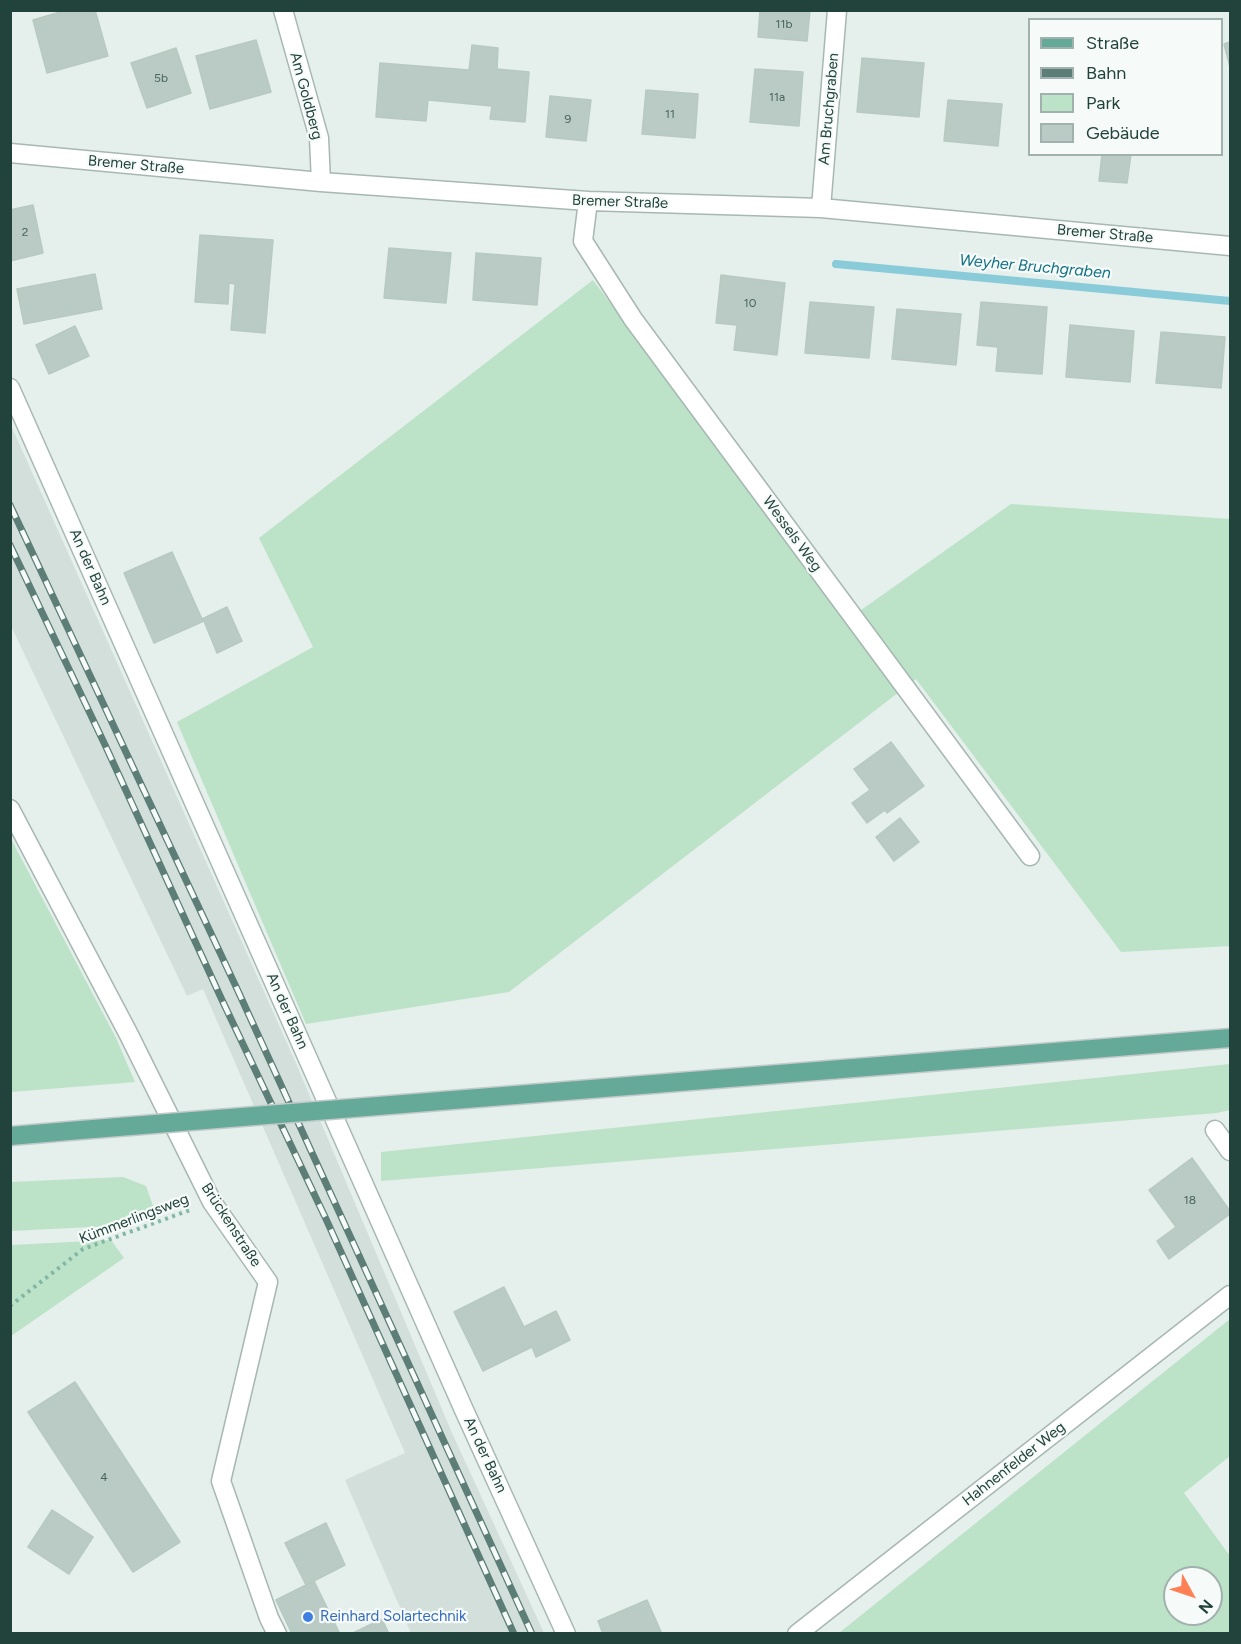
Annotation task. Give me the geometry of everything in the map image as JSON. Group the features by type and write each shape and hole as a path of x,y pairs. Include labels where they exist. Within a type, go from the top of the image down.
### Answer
{"main road":[{"path":"10,1136 1230,1038"}],"street":[{"name":"Am Goldberg","path":"283,10 319,138 321,182"},
{"name":"Am Bruchgraben","path":"821,208 837,10"},
{"name":"Bremer Straße","path":"10,153 321,182 588,201 821,208 1230,246"},
{"name":"Wessels Weg","path":"588,201 584,241 633,319 1030,856"},
{"name":"An der Bahn","path":"10,388 464,1410 566,1634"},
{"name":"Brückenstraße","path":"10,809 128,1033 212,1202 268,1282 221,1481 269,1618 277,1634"},
{"path":"1215,1130 1230,1151"},
{"name":"Hahnenfelder Weg","path":"797,1634 1230,1295"}],"path":[{"name":"Kümmerlingsweg","path":"10,1306 83,1249 212,1202"}],"shaded area":[{"path":"10,423 295,1061 452,1433 544,1633 411,1633 345,1480 405,1453 203,989 187,996 11,626"}],"green space":[{"path":"593,280 847,620 1011,504 1230,519 1230,946 1121,952 916,679 509,992 306,1024 177,722 313,647 259,538"},
{"path":"10,837 116,1038 135,1082 11,1092"},
{"path":"1230,1064 1230,1110 1217,1113 381,1181 381,1152"},
{"path":"123,1177 146,1186 153,1206 130,1225 11,1231 11,1182"},
{"path":"111,1240 124,1258 11,1336 11,1245"},
{"path":"1230,1319 1230,1456 1184,1493 1230,1556 1230,1633 839,1633"}],"building":[{"path":"67,10 95,10 108,56 47,73 33,20"},
{"path":"760,10 810,10 807,41 758,37"},
{"path":"256,40 271,92 210,109 196,56"},
{"path":"1230,42 1230,67 1224,44"},
{"path":"472,45 498,48 497,69 529,72 525,122 490,119 492,106 428,100 426,121 376,117 380,63 469,70"},
{"path":"176,48 191,93 147,108 131,63"},
{"path":"862,58 924,63 919,117 857,112"},
{"path":"755,69 803,72 799,126 750,122"},
{"path":"646,90 698,94 695,138 642,134"},
{"path":"550,96 591,100 586,141 546,137"},
{"path":"948,100 1002,104 998,146 944,141"},
{"path":"1102,156 1131,156 1127,183 1099,181"},
{"path":"33,205 43,253 10,261 10,210"},
{"path":"200,235 273,240 265,333 231,330 235,284 229,283 228,304 195,302"},
{"path":"389,248 451,253 446,303 384,298"},
{"path":"476,253 541,258 537,305 473,300"},
{"path":"95,274 102,309 24,324 17,289"},
{"path":"721,275 785,283 777,355 734,350 737,325 716,323"},
{"path":"810,302 874,307 869,358 805,353"},
{"path":"981,302 1047,307 1042,374 996,371 998,347 977,345"},
{"path":"897,309 961,314 956,365 892,359"},
{"path":"1070,325 1134,331 1130,382 1066,377"},
{"path":"75,326 89,356 49,374 36,345"},
{"path":"1161,332 1225,337 1221,388 1156,383"},
{"path":"172,552 202,619 227,607 242,641 217,653 204,621 154,643 124,573"},
{"path":"891,742 924,786 887,813 885,810 867,823 852,803 870,790 854,769"},
{"path":"900,818 919,842 894,861 876,837"},
{"path":"1192,1158 1230,1214 1169,1259 1157,1241 1176,1227 1149,1190"},
{"path":"504,1287 524,1327 556,1311 570,1340 536,1357 532,1347 483,1371 454,1312"},
{"path":"75,1382 180,1542 133,1572 28,1412"},
{"path":"52,1510 93,1537 69,1574 28,1547"},
{"path":"326,1523 345,1565 306,1585 285,1543"},
{"name":"Reinhard Solartechnik","path":"314,1581 340,1634 292,1634 276,1600"},
{"path":"647,1600 662,1634 603,1634 598,1621"},
{"path":"382,1619 389,1634 351,1634"}],"waterway":[{"name":"Weyher Bruchgraben","path":"836,264 1230,301"}],"railway":[{"path":"10,505 238,991 532,1634"},
{"path":"10,545 326,1219 514,1634"}],"place":[{"name":"Reinhard Solartechnik","path":"308,1617"}]}
